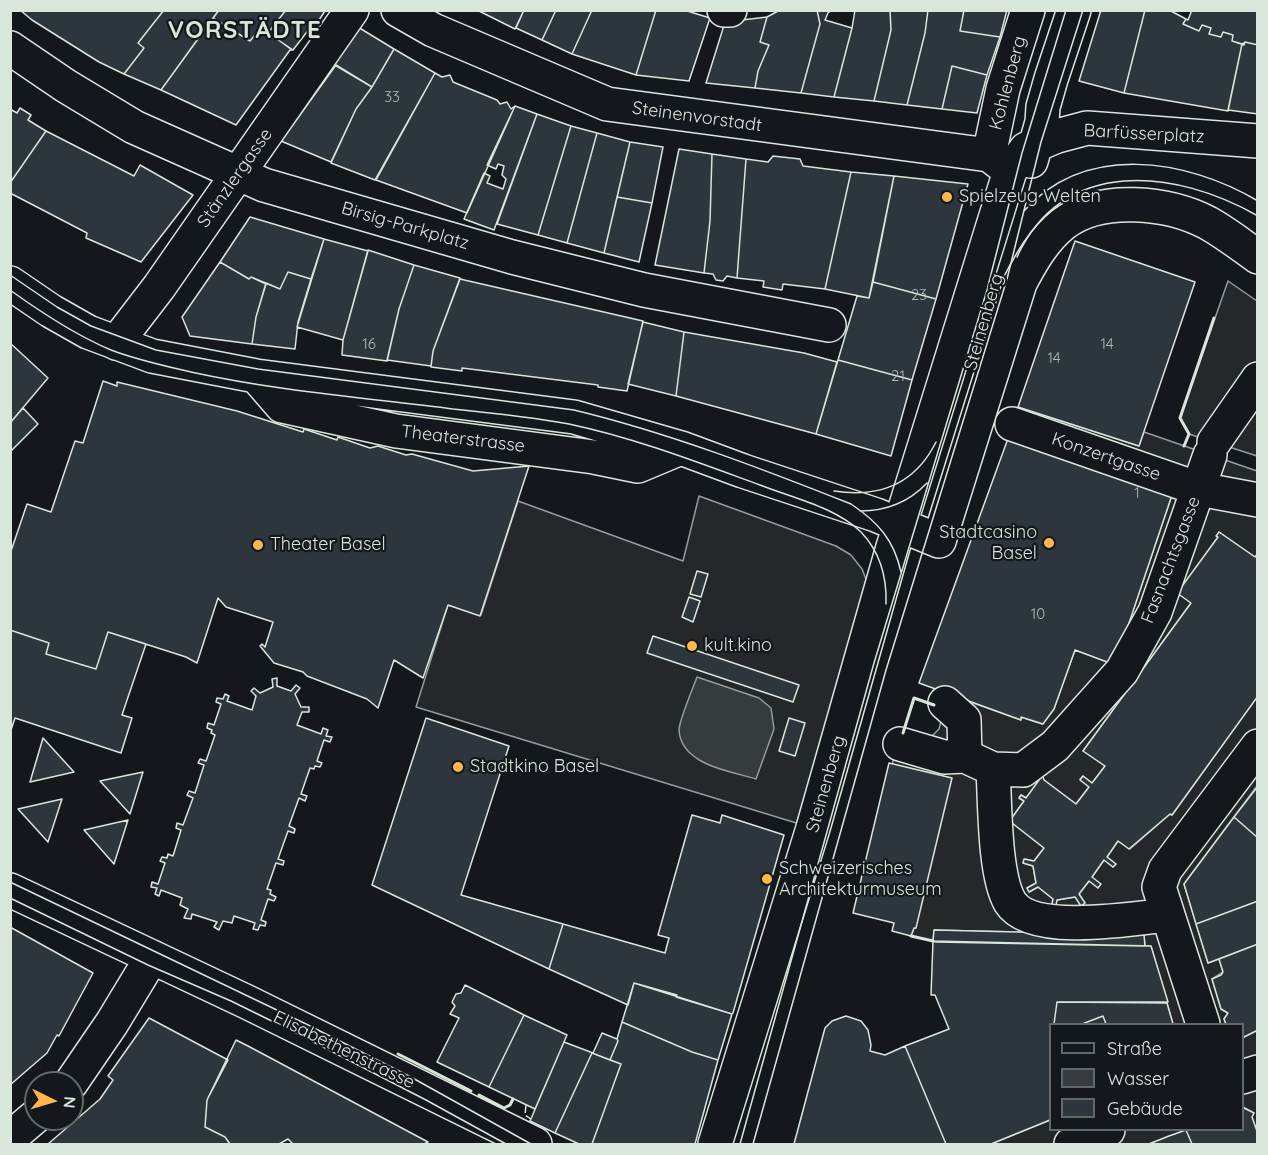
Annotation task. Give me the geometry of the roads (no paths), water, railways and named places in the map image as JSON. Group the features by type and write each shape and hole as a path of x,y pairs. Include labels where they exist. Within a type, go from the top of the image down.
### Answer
{"street":[{"name":"Stänzlergasse","path":"116,343 159,287 352,10"},
{"name":"Steinenvorstadt","path":"398,10 433,30 607,104 999,163"},
{"path":"724,10 730,10"},
{"name":"Kohlenberg","path":"999,163 1003,88 1029,10"},
{"path":"1045,134 1043,108 1074,10"},
{"name":"Birsig-Parkplatz","path":"10,48 66,87 134,127 264,185 512,257 644,290 829,325"},
{"name":"Barfüsserplatz","path":"999,163 1022,153 1045,134 1087,128 1257,141"},
{"name":"Steinenberg","path":"921,534 1045,134"},
{"name":"Steinenberg","path":"921,534 999,163"},
{"name":"Steinenberg","path":"715,1144 820,805 921,534 1020,283 1035,256 1051,236 1080,214 1103,206 1138,205 1162,208 1207,222 1257,257"},
{"name":"Theaterstrasse","path":"10,283 51,311 88,332 152,356 256,376 574,417 681,448 921,534"},
{"path":"1199,489 1212,449 1257,379"},
{"name":"Konzertgasse","path":"1012,424 1199,489 1257,500"},
{"name":"Fasnachtsgasse","path":"900,744 945,757 1023,770 1055,746 1122,671 1155,612 1199,489"},
{"path":"945,703 964,720 979,763 998,863 1010,903 1027,916 1063,922 1096,924 1166,915"},
{"path":"1203,1023 1166,915 1159,886 1165,870 1257,746"},
{"name":"Elisabethenstrasse","path":"10,890 298,1026 535,1144"},
{"path":"78,1071 112,1023 152,957"},
{"name":"Elisabethenstrasse","path":"152,957 249,1021 492,1144"},
{"path":"10,1138 24,1126"},
{"path":"1071,1144 1105,1131"}],"water":[{"path":"697,677 759,698 771,708 774,729 756,779 708,765 697,759 682,742 679,730"}],"tram line":[{"path":"740,1144 874,663 987,290 1022,153 1066,10"},
{"path":"753,1144 886,670 1007,279 1041,142 1083,10"},
{"path":"1024,211 1049,189 1076,175 1106,167 1136,164 1168,167 1199,175 1229,186 1258,201"},
{"path":"1017,257 1037,224 1063,201 1092,187 1124,181 1158,182 1192,188 1226,200 1258,216"},
{"path":"10,275 57,307 91,326 156,350 258,369 574,410 679,440 851,504 884,533 894,550 901,572"},
{"path":"10,290 85,338 121,354 161,365 223,379 289,389 569,424 618,436 689,459 813,504 851,523 868,540 878,556 884,575 886,604"},
{"path":"834,491 866,492 894,485 918,468 936,442"},
{"path":"860,511 897,504 913,495 927,483"},
{"path":"10,882 306,1024 409,1076 531,1144"},
{"path":"10,898 292,1031 506,1144"}],"place":[{"name":"Spielzeug Welten","path":"947,197"},
{"name":"Stadtcasino Basel","path":"1049,543"},
{"name":"Theater Basel","path":"258,545"},
{"name":"kult.kino","path":"692,646"},
{"name":"Stadtkino Basel","path":"458,767"},
{"name":"Schweizerisches Architekturmuseum","path":"767,879"}],"district":[{"name":"VORSTÄDTE","path":"245,31"}]}
